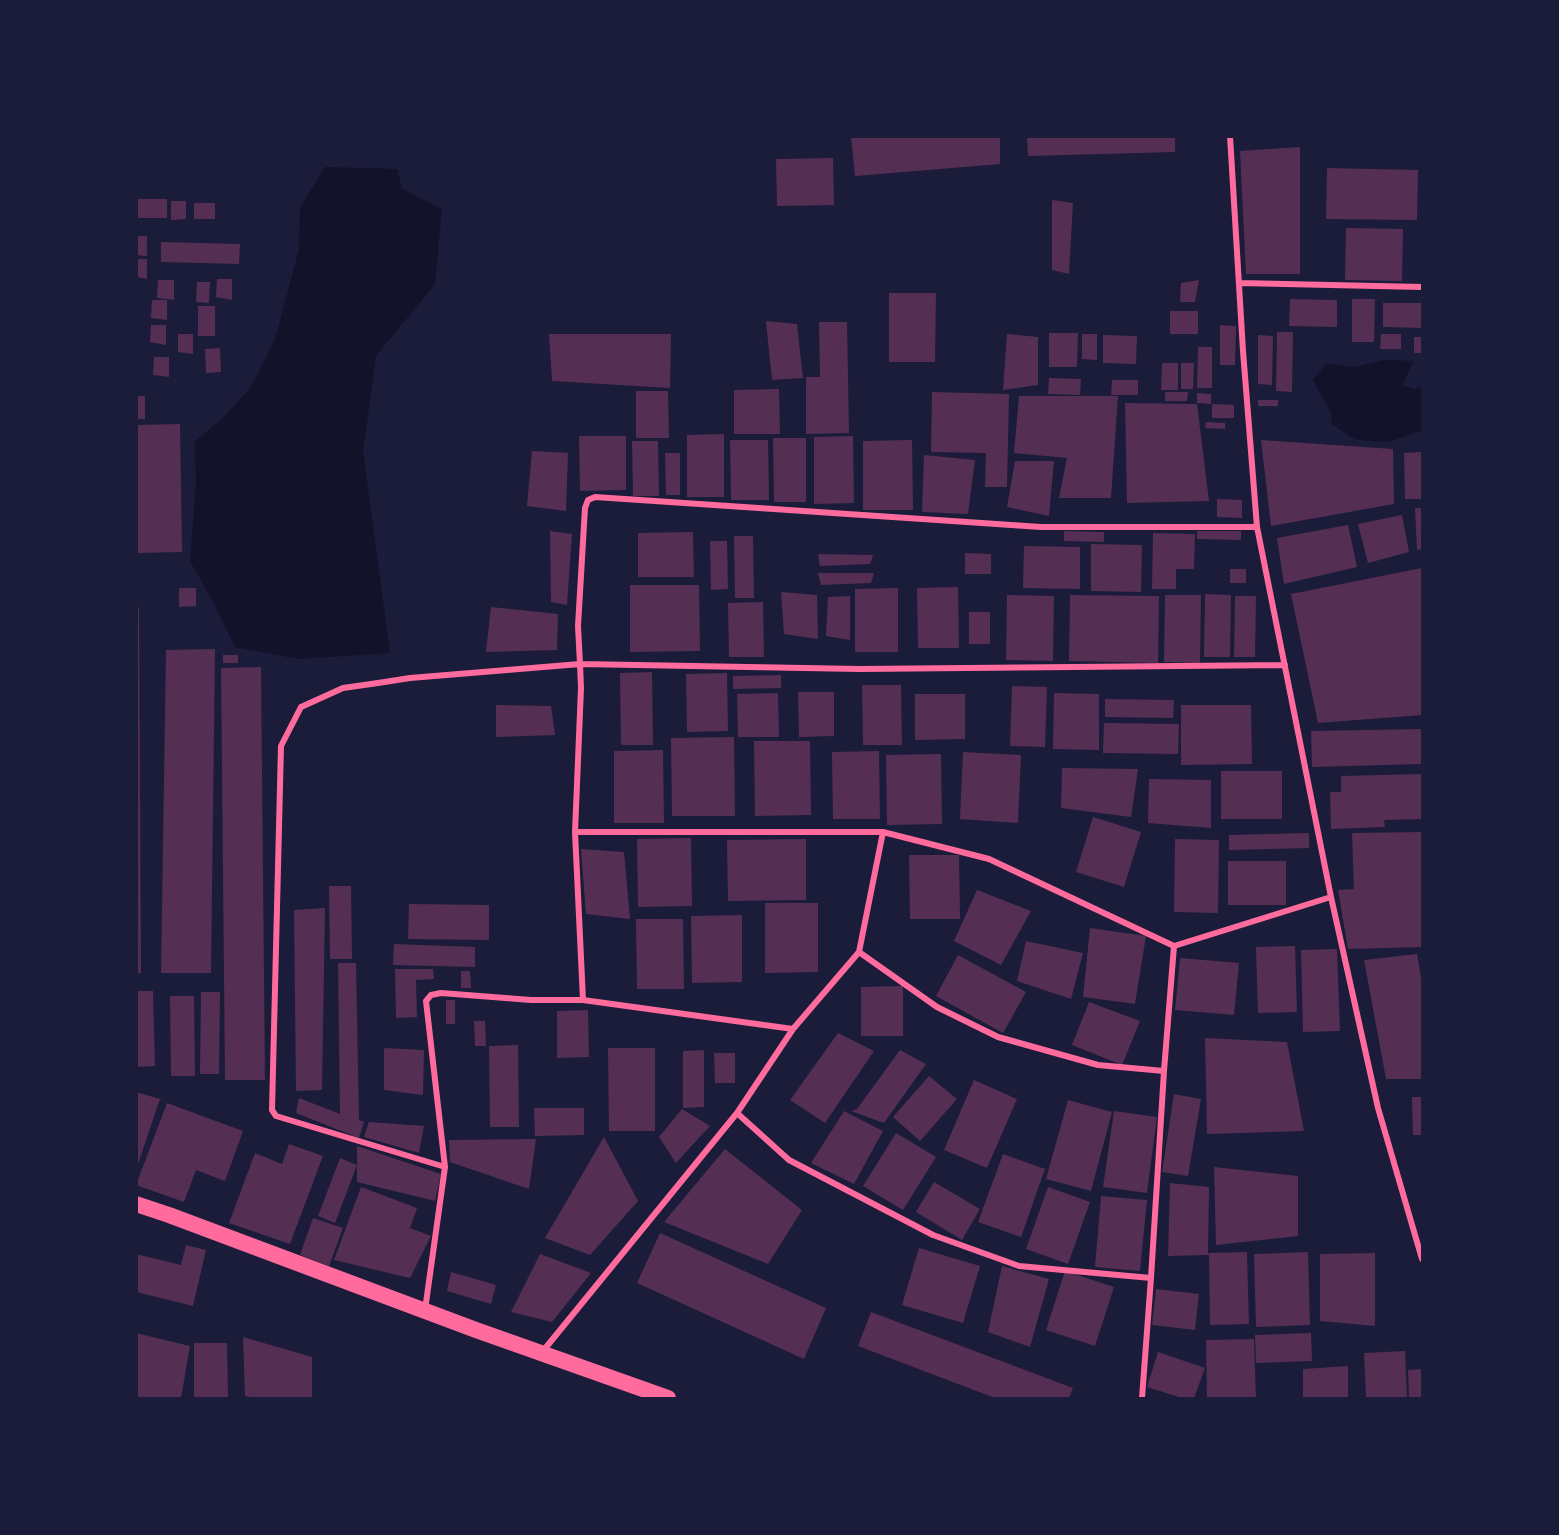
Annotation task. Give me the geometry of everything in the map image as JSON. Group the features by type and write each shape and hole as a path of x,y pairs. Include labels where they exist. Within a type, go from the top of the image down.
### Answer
{"highway":[{"path":"136,1204 425,1312 668,1398"}],"street":[{"path":"1230,136 1257,527 1331,897 1378,1108 1422,1259"},
{"path":"1239,283 1422,287"},
{"path":"583,1000 575,822 581,688 578,626 585,508 588,500 595,498 1041,527 1257,527"},
{"path":"445,1167 276,1116 272,1110 281,746 301,707 343,688 410,678 580,664 860,669 1285,665"},
{"path":"575,832 884,831 989,859 1174,946 1331,897"},
{"path":"542,1353 737,1113 793,1029 859,952 884,831"},
{"path":"1142,1398 1174,946"},
{"path":"859,952 937,1006 998,1037 1098,1065 1164,1071"},
{"path":"425,1312 445,1167 426,1001 430,995 441,993 531,1000 583,1000 793,1029"},
{"path":"737,1113 789,1160 933,1235 1019,1266 1151,1278"}],"shaded area":[{"path":"325,167 397,169 402,189 442,209 435,284 376,356 363,451 390,653 298,659 235,647 190,561 196,483 195,441 225,416 251,387 275,339 299,249 300,208"},
{"path":"1384,360 1414,361 1402,385 1414,389 1422,387 1422,430 1389,442 1354,439 1332,424 1331,412 1313,380 1326,364 1355,367"}],"building":[{"path":"851,136 1000,136 1000,164 855,176"},
{"path":"1027,136 1175,136 1175,152 1028,156"},
{"path":"1300,147 1300,274 1246,274 1240,151"},
{"path":"833,158 834,205 777,206 776,159"},
{"path":"1327,168 1418,170 1417,220 1326,219"},
{"path":"136,199 167,199 167,218 136,218"},
{"path":"1052,200 1073,203 1069,274 1052,270"},
{"path":"171,201 186,201 186,219 171,220"},
{"path":"194,203 215,203 215,219 194,219"},
{"path":"1346,228 1403,229 1402,281 1345,280"},
{"path":"136,236 147,236 147,256 136,255"},
{"path":"161,242 240,244 239,264 161,262"},
{"path":"136,259 147,259 147,279 136,277"},
{"path":"217,279 232,279 232,300 216,297"},
{"path":"158,280 174,280 174,300 157,298"},
{"path":"1199,280 1195,302 1180,302 1181,283"},
{"path":"197,282 210,282 209,303 196,302"},
{"path":"889,293 936,293 935,362 889,362"},
{"path":"1290,299 1337,300 1337,327 1289,326"},
{"path":"1352,299 1375,299 1374,342 1352,342"},
{"path":"152,300 167,300 167,320 151,318"},
{"path":"1383,303 1422,303 1422,328 1383,327"},
{"path":"198,306 215,306 215,336 198,336"},
{"path":"1170,311 1198,311 1198,334 1170,334"},
{"path":"766,321 797,324 803,378 772,380"},
{"path":"819,322 847,322 849,433 806,434 806,377 820,377"},
{"path":"151,325 166,325 166,345 150,342"},
{"path":"1220,325 1236,326 1235,365 1220,365"},
{"path":"1277,332 1293,332 1292,392 1276,391"},
{"path":"1049,333 1078,333 1077,367 1049,367"},
{"path":"178,334 193,334 193,354 178,352"},
{"path":"549,334 671,334 670,388 552,381"},
{"path":"1007,334 1038,337 1038,385 1003,390"},
{"path":"1082,334 1097,334 1097,360 1082,359"},
{"path":"1381,334 1401,334 1401,349 1380,349"},
{"path":"1103,335 1137,336 1136,364 1103,363"},
{"path":"1258,335 1273,336 1272,385 1258,384"},
{"path":"1414,337 1422,337 1422,353 1414,353"},
{"path":"1198,347 1212,347 1212,388 1197,388"},
{"path":"220,348 221,372 206,373 205,349"},
{"path":"154,357 169,357 169,377 153,375"},
{"path":"1162,363 1178,363 1178,390 1161,390"},
{"path":"1181,363 1194,363 1193,389 1181,389"},
{"path":"1049,378 1081,379 1080,395 1048,394"},
{"path":"1112,380 1138,380 1138,395 1111,395"},
{"path":"779,389 780,434 734,434 734,390"},
{"path":"636,391 668,391 669,438 636,438"},
{"path":"932,392 1009,394 1007,487 985,487 986,453 931,452"},
{"path":"1165,392 1188,392 1187,401 1165,401"},
{"path":"1197,393 1211,394 1211,404 1197,403"},
{"path":"136,396 145,396 145,419 136,419"},
{"path":"1019,396 1118,396 1111,498 1059,498 1067,458 1014,453"},
{"path":"1258,400 1278,400 1278,406 1258,406"},
{"path":"1125,403 1197,404 1209,501 1127,503"},
{"path":"1212,404 1234,405 1234,418 1212,418"},
{"path":"1206,422 1225,423 1225,429 1205,428"},
{"path":"180,424 182,552 136,553 136,425"},
{"path":"724,434 724,497 687,497 687,435"},
{"path":"579,436 626,436 626,490 580,491"},
{"path":"853,436 854,503 814,504 814,437"},
{"path":"773,438 806,438 806,502 774,502"},
{"path":"730,440 768,440 769,500 731,500"},
{"path":"912,440 913,510 863,510 863,441"},
{"path":"1261,440 1393,449 1394,504 1271,526"},
{"path":"632,441 658,441 659,496 633,496"},
{"path":"532,451 568,453 566,511 527,506"},
{"path":"1422,452 1422,499 1405,499 1404,453"},
{"path":"665,453 680,453 680,495 666,495"},
{"path":"924,455 975,460 968,514 922,512"},
{"path":"1015,461 1054,461 1049,516 1007,507"},
{"path":"1217,499 1242,500 1242,518 1217,517"},
{"path":"1415,508 1422,508 1422,549 1417,550"},
{"path":"1402,515 1409,552 1368,563 1358,524"},
{"path":"1348,525 1357,567 1284,584 1277,538"},
{"path":"550,531 572,534 567,605 551,602"},
{"path":"1064,531 1104,532 1104,542 1064,541"},
{"path":"1197,531 1241,531 1241,540 1197,539"},
{"path":"693,532 694,577 638,577 638,533"},
{"path":"1153,533 1195,534 1194,569 1176,569 1176,589 1152,589"},
{"path":"734,536 753,536 754,598 735,598"},
{"path":"710,541 727,541 728,589 711,590"},
{"path":"1091,544 1142,545 1141,592 1091,591"},
{"path":"1024,546 1080,547 1080,589 1023,588"},
{"path":"965,553 991,554 991,574 965,574"},
{"path":"818,554 873,555 870,564 820,566"},
{"path":"1422,568 1422,715 1318,723 1291,594"},
{"path":"1230,569 1246,569 1246,583 1230,583"},
{"path":"818,573 874,573 871,583 821,585"},
{"path":"630,585 699,585 700,651 630,652"},
{"path":"958,587 959,648 918,648 917,588"},
{"path":"179,588 196,588 196,606 179,607"},
{"path":"898,588 898,652 855,652 855,589"},
{"path":"781,592 817,595 818,639 784,634"},
{"path":"1205,594 1231,595 1230,657 1204,657"},
{"path":"1007,595 1054,596 1053,661 1006,660"},
{"path":"1070,595 1159,596 1158,663 1069,661"},
{"path":"1165,595 1201,595 1200,663 1164,662"},
{"path":"850,596 850,640 826,636 828,597"},
{"path":"1235,596 1256,596 1255,657 1234,657"},
{"path":"763,602 764,657 729,657 728,603"},
{"path":"136,607 139,607 141,973 136,973"},
{"path":"491,607 558,614 557,650 486,652"},
{"path":"969,612 990,612 990,644 969,644"},
{"path":"215,649 211,973 161,973 166,650"},
{"path":"223,655 238,655 238,663 223,663"},
{"path":"261,667 265,1080 225,1080 221,668"},
{"path":"652,672 653,745 621,745 620,673"},
{"path":"727,673 728,731 687,732 686,674"},
{"path":"781,675 781,688 733,689 733,676"},
{"path":"862,685 901,685 902,745 863,745"},
{"path":"1012,686 1047,687 1045,747 1010,746"},
{"path":"798,692 834,692 834,736 799,737"},
{"path":"778,693 779,737 738,737 737,694"},
{"path":"1054,693 1099,694 1099,750 1053,749"},
{"path":"915,694 965,694 965,739 915,740"},
{"path":"1105,699 1174,700 1173,718 1105,717"},
{"path":"496,705 551,706 555,735 496,737"},
{"path":"1181,705 1251,705 1252,764 1181,765"},
{"path":"1104,723 1179,724 1178,754 1103,753"},
{"path":"1422,729 1422,764 1312,767 1311,731"},
{"path":"734,737 735,816 672,816 671,738"},
{"path":"754,741 810,741 811,815 755,816"},
{"path":"663,750 664,823 614,823 614,751"},
{"path":"879,751 880,819 833,819 832,752"},
{"path":"963,752 1021,755 1018,823 960,819"},
{"path":"941,754 942,824 887,825 886,755"},
{"path":"1062,768 1138,769 1131,817 1061,808"},
{"path":"1221,771 1282,771 1282,819 1221,819"},
{"path":"1422,774 1422,819 1384,820 1385,827 1331,829 1330,792 1341,792 1341,776"},
{"path":"1149,779 1211,780 1211,828 1148,823"},
{"path":"1093,817 1141,832 1124,887 1076,872"},
{"path":"1422,832 1422,947 1348,949 1338,890 1354,889 1352,833"},
{"path":"1309,833 1309,848 1229,850 1229,835"},
{"path":"691,838 692,906 638,907 637,839"},
{"path":"806,839 806,900 728,901 727,840"},
{"path":"1175,839 1219,840 1218,913 1174,912"},
{"path":"581,849 624,852 630,919 586,914"},
{"path":"909,855 959,855 960,919 910,919"},
{"path":"1228,861 1286,861 1286,905 1228,905"},
{"path":"329,886 351,886 352,959 330,959"},
{"path":"977,890 1031,911 1001,965 954,941"},
{"path":"765,903 818,903 818,972 765,973"},
{"path":"409,904 489,905 489,940 408,939"},
{"path":"325,908 322,1090 296,1091 294,910"},
{"path":"742,915 742,982 692,983 691,916"},
{"path":"636,919 683,919 684,989 637,989"},
{"path":"1090,928 1146,936 1135,1004 1083,997"},
{"path":"1026,941 1083,953 1071,999 1017,981"},
{"path":"394,944 475,947 475,967 393,965"},
{"path":"1295,946 1297,1012 1258,1013 1256,947"},
{"path":"1337,949 1340,1031 1303,1032 1301,950"},
{"path":"1417,954 1422,983 1422,1079 1386,1079 1364,960"},
{"path":"958,955 1026,992 1003,1033 936,996"},
{"path":"1180,958 1239,963 1234,1015 1175,1010"},
{"path":"338,963 356,963 359,1120 364,1122 359,1138 296,1113 299,1098 340,1114"},
{"path":"395,969 433,969 434,979 416,980 417,1017 396,1018"},
{"path":"461,971 470,971 471,988 461,988"},
{"path":"903,986 903,1036 861,1036 861,987"},
{"path":"136,991 153,991 155,1066 136,1067"},
{"path":"201,992 220,992 219,1074 200,1074"},
{"path":"170,996 194,996 195,1076 171,1076"},
{"path":"446,1000 455,1000 455,1024 446,1024"},
{"path":"1089,1002 1140,1021 1122,1065 1072,1045"},
{"path":"588,1010 589,1057 557,1058 557,1011"},
{"path":"474,1021 485,1021 486,1046 475,1046"},
{"path":"838,1033 874,1051 825,1123 790,1100"},
{"path":"1205,1038 1287,1042 1304,1131 1207,1134"},
{"path":"518,1045 519,1127 490,1127 489,1046"},
{"path":"384,1048 424,1050 423,1095 384,1090"},
{"path":"608,1048 655,1048 655,1131 609,1131"},
{"path":"704,1050 704,1107 683,1108 683,1051"},
{"path":"900,1050 926,1064 884,1123 851,1111 857,1109"},
{"path":"714,1053 735,1053 735,1083 715,1083"},
{"path":"929,1076 957,1099 920,1141 893,1117"},
{"path":"974,1080 1017,1099 987,1168 944,1150"},
{"path":"136,1092 160,1099 138,1164 136,1163"},
{"path":"1174,1094 1201,1099 1188,1176 1162,1172"},
{"path":"1412,1097 1422,1097 1422,1135 1413,1135"},
{"path":"1068,1100 1112,1112 1091,1191 1046,1179"},
{"path":"167,1103 243,1131 225,1181 196,1170 184,1202 136,1185"},
{"path":"534,1108 584,1108 584,1135 535,1136"},
{"path":"682,1109 710,1126 676,1163 659,1137"},
{"path":"844,1111 883,1131 854,1184 811,1163"},
{"path":"1114,1111 1157,1117 1147,1193 1103,1187"},
{"path":"369,1122 424,1126 419,1153 364,1137"},
{"path":"896,1133 936,1157 903,1210 863,1186"},
{"path":"604,1137 638,1201 590,1255 545,1238"},
{"path":"536,1139 529,1189 450,1162 449,1140"},
{"path":"289,1144 323,1156 290,1244 229,1223 255,1153 282,1164"},
{"path":"357,1146 441,1174 435,1201 357,1182"},
{"path":"725,1149 802,1210 768,1264 664,1222"},
{"path":"1003,1154 1045,1169 1021,1237 978,1222"},
{"path":"340,1158 357,1165 335,1223 318,1216"},
{"path":"1214,1167 1298,1176 1298,1236 1216,1245"},
{"path":"934,1182 980,1209 962,1240 916,1212"},
{"path":"1170,1183 1209,1187 1208,1253 1247,1252 1249,1324 1210,1325 1209,1255 1168,1256"},
{"path":"361,1187 417,1208 410,1228 431,1236 410,1278 334,1260"},
{"path":"1048,1187 1090,1202 1068,1264 1026,1249"},
{"path":"1101,1196 1147,1200 1140,1271 1095,1267"},
{"path":"313,1218 343,1228 329,1266 300,1255"},
{"path":"660,1233 826,1308 804,1359 637,1283"},
{"path":"186,1245 206,1250 193,1306 136,1292 136,1254 181,1265"},
{"path":"919,1248 980,1266 963,1323 902,1305"},
{"path":"1308,1252 1310,1325 1256,1327 1254,1254"},
{"path":"1375,1253 1375,1326 1320,1321 1320,1254"},
{"path":"540,1254 591,1273 552,1322 511,1312"},
{"path":"1002,1266 1049,1279 1030,1347 988,1332"},
{"path":"1065,1271 1114,1287 1095,1346 1046,1330"},
{"path":"451,1272 496,1285 491,1304 447,1291"},
{"path":"1156,1289 1199,1294 1195,1330 1152,1325"},
{"path":"871,1312 1073,1388 1069,1398 995,1398 858,1346"},
{"path":"136,1333 190,1346 181,1398 136,1398"},
{"path":"1311,1333 1312,1361 1256,1363 1255,1335"},
{"path":"243,1337 312,1357 312,1398 245,1396"},
{"path":"1254,1339 1256,1398 1207,1398 1206,1340"},
{"path":"194,1343 227,1343 228,1398 194,1398"},
{"path":"1405,1351 1407,1398 1366,1398 1364,1353"},
{"path":"1158,1352 1205,1368 1194,1398 1182,1398 1147,1387"},
{"path":"1348,1366 1348,1398 1303,1398 1303,1369"},
{"path":"1422,1369 1422,1398 1409,1398 1408,1370"}]}
